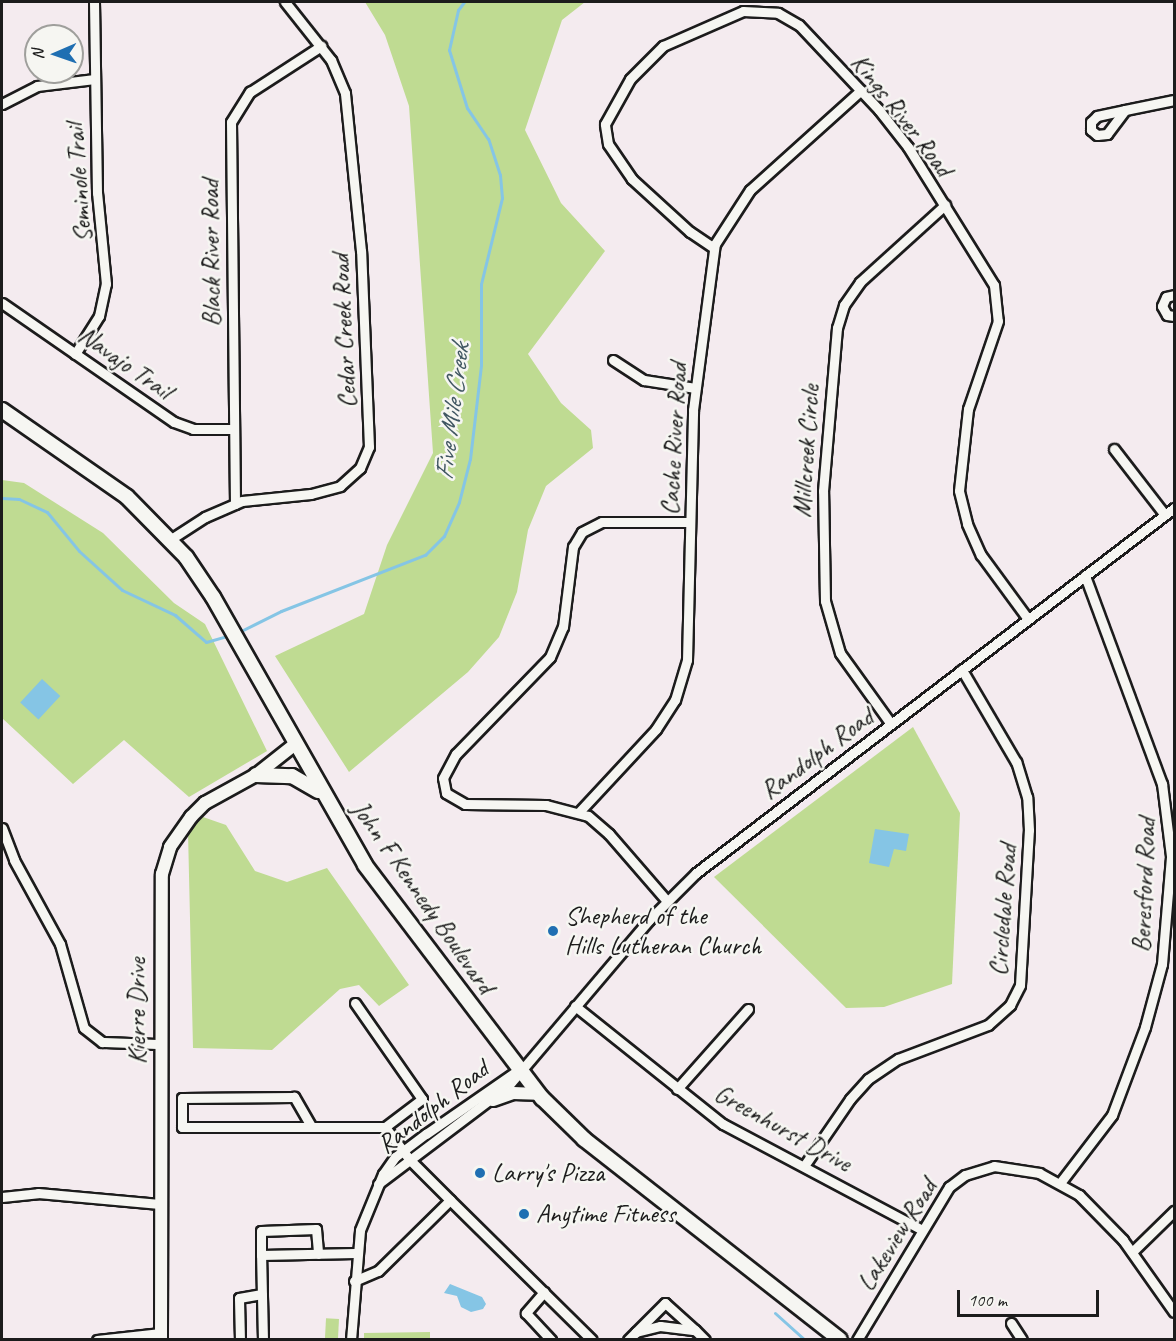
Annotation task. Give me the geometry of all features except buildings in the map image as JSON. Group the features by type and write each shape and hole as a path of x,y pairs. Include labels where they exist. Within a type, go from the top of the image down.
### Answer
{"main road":[{"name":"John F Kennedy Boulevard","path":"2,410 127,497 171,539 213,597 294,745 381,889 538,1094 584,1139 840,1340"},
{"path":"256,775 292,776 323,795"}],"street":[{"name":"Seminole Trail","path":"75,354 94,327 106,284 97,193 94,2"},
{"name":"Cedar Creek Road","path":"171,539 205,516 235,504 331,490 355,474 369,447 361,251 347,112 339,77 321,46 285,2"},
{"name":"Kings River Road","path":"714,248 645,194 608,144 607,116 647,60 677,38 742,11 767,10 799,25 861,90 908,147 989,276 999,312 968,409 960,468 962,508 981,555 1028,619"},
{"name":"Black River Road","path":"235,504 231,122 250,92 321,46"},
{"path":"2,104 37,86 95,79"},
{"name":"Cache River Road","path":"579,812 656,729 679,688 689,646 690,522 695,388 714,248 727,220 750,190 861,90"},
{"path":"1125,110 1174,100"},
{"name":"Millcreek Circle","path":"891,724 840,653 827,611 823,491 837,328 844,305 860,282 945,206"},
{"path":"1174,295 1166,297 1162,306 1167,315 1174,316"},
{"name":"Navajo Trail","path":"2,303 182,426 234,429"},
{"path":"613,360 644,380 695,388"},
{"path":"1114,449 1165,515"},
{"name":"Randolph Road","path":"378,1184 493,1100 667,901 725,850 1174,508"},
{"path":"667,901 609,834 579,812 546,805 465,804 446,793 442,778 456,754 554,649 564,621 573,547 582,532 602,522 690,522"},
{"name":"Beresford Road","path":"1060,1183 1112,1115 1156,994 1168,898 1171,812 1156,762 1085,576"},
{"name":"Circledale Road","path":"804,1166 850,1099 868,1079 898,1059 988,1025 1005,1012 1020,985 1029,830 1027,797 1016,762 962,670"},
{"name":"Kierre Drive","path":"161,1336 159,893 168,853 178,833 205,803 256,775 294,745"},
{"path":"2,828 14,860 60,944 84,1028 102,1042 159,1044"},
{"path":"311,1126 294,1097 182,1098 182,1128 385,1127 422,1099 356,1003"},
{"name":"Greenhurst Drive","path":"575,1006 723,1124 922,1230"},
{"path":"677,1089 748,1009"},
{"name":"Randolph Road","path":"351,1340 355,1253 366,1208 378,1184 405,1150 494,1083 519,1070"},
{"path":"493,1100 513,1093 538,1094"},
{"path":"385,1127 405,1150 410,1160 592,1340"},
{"name":"Lakeview Road","path":"857,1340 949,1187 972,1172 994,1166 1016,1167 1060,1183 1101,1215 1132,1252 1174,1312"},
{"path":"2,1197 38,1193 160,1204"},
{"path":"354,1281 378,1271 450,1200"},
{"path":"1132,1252 1174,1211"},
{"path":"263,1340 261,1231 316,1229 318,1254"},
{"path":"261,1255 355,1253"},
{"path":"544,1292 526,1313 551,1340"},
{"path":"240,1340 239,1298 262,1294"},
{"path":"628,1340 665,1303 705,1340"},
{"path":"1011,1323 1022,1340"},
{"path":"636,1332 660,1326 695,1329"},
{"path":"97,1340 161,1336"}],"green space":[{"path":"365,2 585,2 562,20 525,130 561,203 605,251 528,354 561,403 591,430 593,448 546,486 528,530 517,592 499,637 468,672 349,772 275,656 364,614 387,545 433,453 409,106 385,35"},
{"path":"2,480 24,483 103,533 174,603 205,624 267,751 189,797 124,740 73,784 2,718"},
{"path":"913,727 960,813 952,984 884,1007 846,1008 714,877"},
{"path":"203,817 226,825 255,871 287,882 327,868 409,985 379,1006 359,985 340,989 272,1050 193,1048 188,832"},
{"path":"326,1318 339,1319 338,1339 325,1338"},
{"path":"430,1332 430,1339 364,1339 364,1333"}],"water":[{"path":"42,679 60,696 38,719 20,702"},
{"path":"875,829 909,834 906,851 894,849 889,867 869,863"},
{"path":"450,1284 482,1297 486,1304 483,1309 471,1312 461,1307 457,1296 444,1293"}],"waterway":[{"name":"Five Mile Creek","path":"237,633 281,611 425,555 444,536 459,502 470,459 481,365 481,284 502,198 500,175 488,139 467,108 449,50 458,10 464,2"},
{"name":"Five Mile Creek","path":"2,498 19,499 47,512 79,551 122,590 175,615 206,642 231,635"},
{"path":"775,1313 805,1340"}],"place":[{"name":"Shepherd of the Hills Lutheran Church","path":"553,931"},
{"name":"Larry's Pizza","path":"480,1173"},
{"name":"Anytime Fitness","path":"524,1214"}]}
